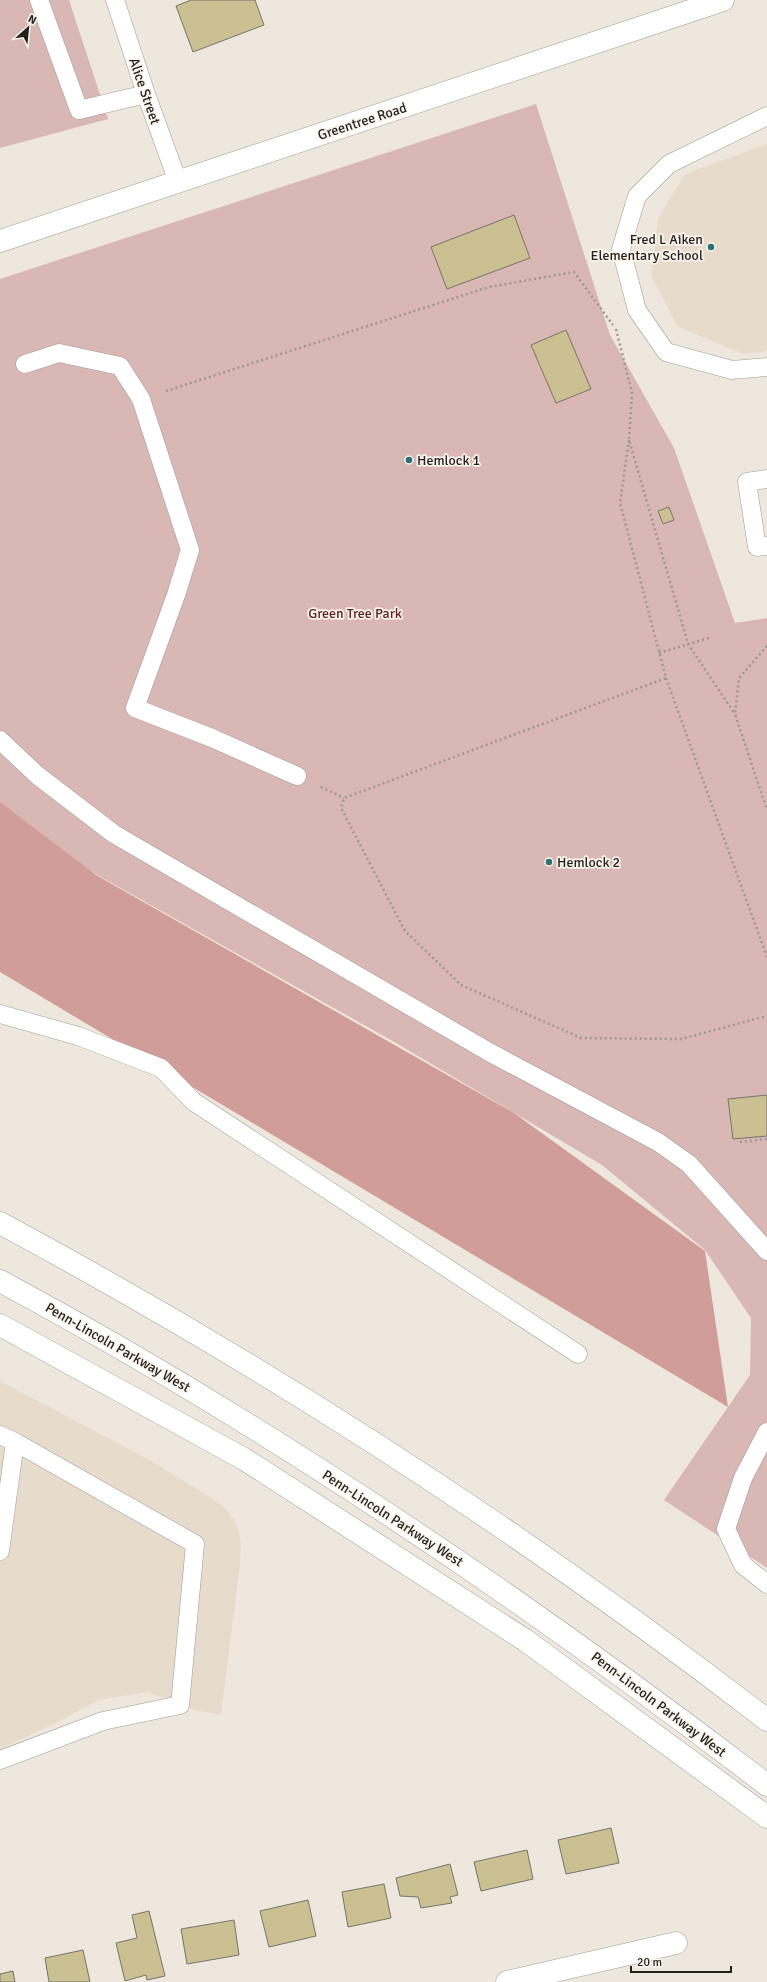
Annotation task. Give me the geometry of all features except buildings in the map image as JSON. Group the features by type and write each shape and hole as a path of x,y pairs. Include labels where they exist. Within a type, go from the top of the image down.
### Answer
{"main road":[{"name":"Greentree Road","path":"0,241 723,0"},
{"path":"0,1223 89,1271 224,1350 480,1512 601,1597 767,1720"},
{"name":"Penn-Lincoln Parkway West","path":"0,1281 64,1315 197,1393 450,1555 571,1639 767,1785"},
{"path":"0,1325 244,1459 525,1640 767,1817"},
{"path":"507,1982 676,1943"}],"lane":[{"path":"39,0 79,110 146,94"},
{"name":"Alice Street","path":"115,0 146,94 178,182"},
{"path":"767,116 669,164 637,196 621,248 637,310 666,352 732,370 767,367"},
{"path":"25,364 59,353 120,366 141,400 190,550 176,595 135,708 212,738 297,776"},
{"path":"767,479 747,482 757,547 767,546"},
{"path":"0,740 37,774 114,834 489,1052 658,1142 689,1164 767,1250"},
{"path":"0,1014 78,1036 161,1068 194,1102 578,1354"},
{"path":"767,1432 743,1478 726,1529 743,1565 767,1584"},
{"path":"0,1551 8,1438 195,1544 180,1705 103,1721 0,1760"}],"path":[{"path":"141,400 489,287 574,272 616,330 632,393 629,440 620,503 666,678 767,957"},
{"path":"629,440 688,644 735,714 767,810"},
{"path":"659,653 709,638"},
{"path":"735,714 739,678 767,646"},
{"path":"666,678 344,798 341,808 405,931 461,985 581,1038 681,1039 767,1016"},
{"path":"740,1142 767,1139"}],"shaded area":[{"name":"Fred L Aiken Elementary School","path":"767,144 767,351 744,354 678,327 651,275 658,219 685,174"},
{"path":"0,802 96,875 514,1113 705,1251 728,1407 0,972"},
{"path":"0,1381 155,1463 217,1502 227,1510 234,1520 238,1529 241,1545 240,1564 221,1715 194,1710 148,1692 98,1700 56,1723 0,1749"}],"green space":[{"path":"0,0 69,0 108,119 0,148"},
{"name":"Green Tree Park","path":"536,104 610,335 674,448 735,623 767,618 767,1568 664,1500 750,1375 751,1318 705,1250 602,1165 396,1043 76,863 0,803 0,279"}],"place":[{"name":"Fred L Aiken Elementary School","path":"711,247"},
{"name":"Hemlock 1","path":"409,460"},
{"name":"Hemlock 2","path":"549,862"}]}
